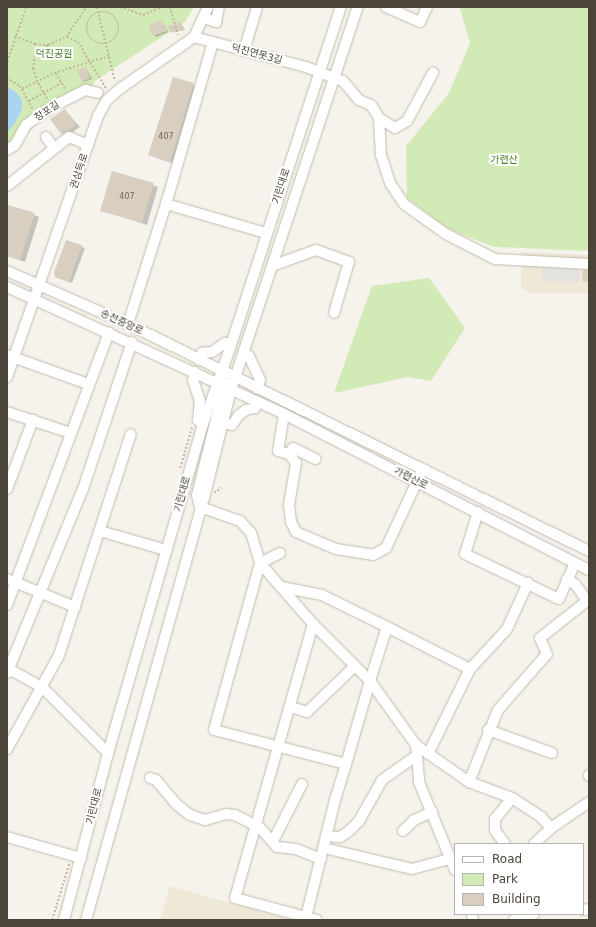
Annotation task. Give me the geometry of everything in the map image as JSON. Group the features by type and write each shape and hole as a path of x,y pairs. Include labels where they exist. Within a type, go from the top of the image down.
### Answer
{"street":[{"name":"권삼득로","path":"7,377 10,356 35,299 98,116 107,100 194,37 208,7"},
{"path":"204,18 216,22 219,7"},
{"path":"244,51 258,7"},
{"name":"기린대로","path":"86,920 224,423 225,380 231,344 341,7"},
{"name":"기린대로","path":"64,920 76,857 108,753 203,424 225,380 244,354 358,7"},
{"path":"386,7 420,22 427,7"},
{"name":"덕진연못3길","path":"194,37 306,67 320,74"},
{"path":"128,324 166,204 213,42"},
{"path":"320,74 334,77 343,81 359,100 371,105 379,118 395,128 407,121 433,73"},
{"name":"창포길","path":"7,150 15,145 26,125 52,107 70,96 86,90 102,91"},
{"path":"379,118 382,155 390,182 404,204 446,234 495,259 589,264"},
{"path":"46,137 54,148"},
{"path":"7,186 69,137 88,145"},
{"path":"166,204 266,233"},
{"path":"272,266 316,250 349,262 334,313"},
{"name":"송천중앙로","path":"7,270 128,324 199,360 225,380"},
{"name":"송천중앙로","path":"7,287 132,342 195,372 225,380"},
{"path":"7,605 11,581 109,332"},
{"path":"108,753 42,687 8,671 83,489 132,342"},
{"path":"199,360 202,353 212,352 225,343 231,344"},
{"path":"143,347 150,346 225,380 197,495 200,507 240,521 251,534 260,563 314,624 370,681 416,745 469,782 512,798 541,817 551,828"},
{"path":"244,354 249,356 260,380 257,388"},
{"path":"10,356 88,384"},
{"path":"195,372 193,380 200,401 198,420 203,424"},
{"name":"가련산로","path":"225,380 257,388 423,468 589,551"},
{"name":"가련산로","path":"225,380 258,402 418,481 589,570"},
{"path":"224,423 232,425 246,410 255,408 258,402"},
{"path":"7,412 70,433"},
{"path":"284,414 278,451 289,454 296,463 289,505 291,522 296,532 336,549 373,555 386,548 423,468"},
{"path":"7,490 33,420"},
{"path":"7,749 59,655 76,607 131,434"},
{"path":"289,454 293,448 316,459"},
{"path":"478,512 465,554 559,599 567,579 576,563"},
{"path":"100,531 166,550"},
{"path":"280,553 260,563 214,730 346,764"},
{"path":"469,782 488,730 498,710 547,654 540,638 587,601 576,585 567,579"},
{"path":"11,581 76,607"},
{"path":"428,754 470,669 507,629 528,583"},
{"path":"281,587 322,596 470,669"},
{"path":"314,624 280,747 235,898 306,919 317,920"},
{"path":"306,919 326,836 387,627"},
{"path":"291,707 307,712 355,666"},
{"path":"488,730 552,753"},
{"path":"416,745 418,782 432,812 454,868"},
{"path":"326,836 340,837 348,832 359,821 382,780 416,756"},
{"path":"150,778 156,780 176,804 190,815 205,820 226,814 235,816 256,825 283,850 291,848 321,859"},
{"path":"273,841 302,784"},
{"path":"504,843 495,830 495,818 512,798"},
{"path":"535,843 551,828 589,802"},
{"path":"403,831 414,820 432,812"},
{"path":"7,837 76,857"},
{"path":"324,848 412,869 450,859"},
{"path":"514,920 531,915"}],"path":[{"path":"7,62 26,7"},
{"path":"15,36 35,44 48,44 66,37 86,7"},
{"path":"97,7 116,81"},
{"path":"120,7 143,14 162,7"},
{"path":"170,7 178,35"},
{"path":"98,12 108,12 118,24 117,34 106,43 95,42 88,34 89,18 98,12"},
{"path":"66,37 78,42 91,62 102,91"},
{"path":"48,44 34,57 33,69 37,82 52,107"},
{"path":"22,90 56,73 109,56"},
{"path":"56,73 70,96"},
{"path":"7,78 22,90 38,116"},
{"path":"29,101 62,83"},
{"path":"52,920 76,857"}],"shaded area":[{"path":"521,252 589,255 589,295 582,293 530,293 521,287"},
{"path":"542,265 580,268 579,283 541,280"},
{"path":"170,886 291,920 160,920"}],"green space":[{"name":"덕진공원","path":"7,7 194,7 185,22 96,80 87,92 72,98 43,118 7,152"},
{"name":"가련산","path":"462,7 589,7 589,251 494,247 448,229 407,198 406,146 449,93 470,43 460,9"},
{"path":"429,278 465,328 431,381 408,377 334,393 372,286"}],"water":[{"path":"7,87 17,93 22,101 22,109 15,123 7,133"}],"building":[{"path":"162,20 167,31 153,36 149,25"},
{"path":"181,22 183,29 171,33 168,26"},
{"path":"86,67 90,78 82,82 77,70"},
{"path":"173,77 194,83 170,162 148,155"},
{"path":"65,109 76,125 62,135 50,119"},
{"path":"112,171 154,183 142,223 100,211"},
{"path":"8,205 35,213 20,260 7,256"},
{"path":"66,240 82,245 69,282 55,277 54,272"},
{"path":"583,270 589,270 589,282 582,281"}]}
